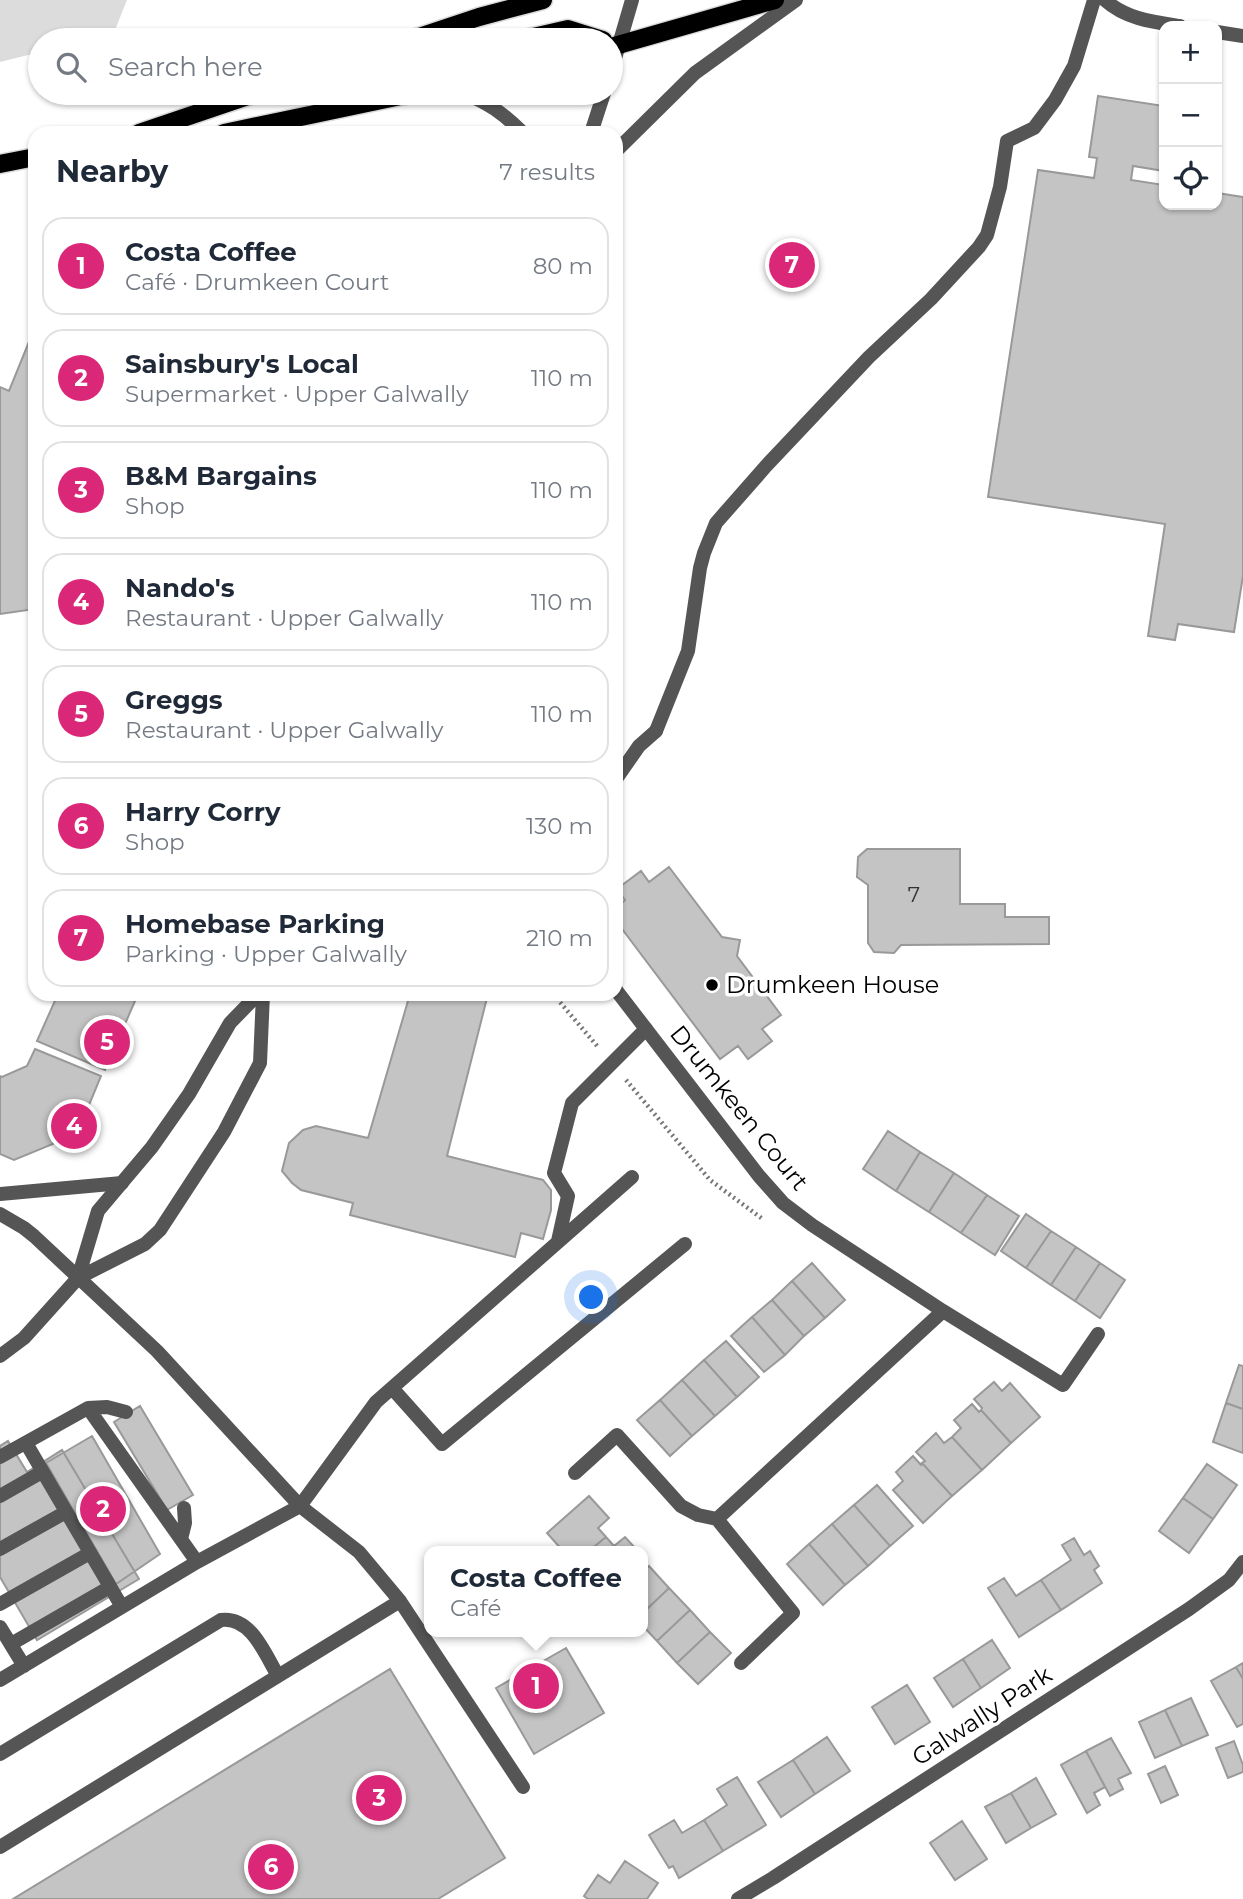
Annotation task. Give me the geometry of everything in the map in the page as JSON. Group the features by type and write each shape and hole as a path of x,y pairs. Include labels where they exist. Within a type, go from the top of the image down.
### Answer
{"main road":[{"path":"446,28 543,0"},
{"path":"623,41 775,0"},
{"path":"160,126 222,105"},
{"path":"257,126 358,105"},
{"path":"0,164 28,158"}],"street":[{"path":"619,28 632,0"},
{"path":"623,143 695,73 796,0"},
{"path":"623,769 639,746 656,731 688,651 700,568 716,523 869,356 931,299 979,247 987,235 1000,187 1007,141 1034,128 1055,100 1074,66 1094,0"},
{"path":"1105,0 1129,15 1159,23"},
{"path":"1222,33 1243,36"},
{"path":"489,105 515,126"},
{"path":"593,126 600,105"},
{"name":"Drumkeen Court","path":"623,999 759,1176 783,1203 812,1226 1063,1385 1098,1334"},
{"path":"78,1278 98,1211 152,1147 189,1094 230,1023 251,1001"},
{"path":"0,1356 24,1338 78,1278 145,1244 160,1230 223,1132 260,1063 263,1001"},
{"path":"558,1241 568,1196 554,1173 572,1104 646,1028"},
{"path":"0,1680 197,1562 300,1506 376,1402 632,1177"},
{"path":"0,1194 122,1183"},
{"path":"0,1214 24,1228 157,1351 300,1506 359,1552 401,1601 424,1636"},
{"path":"391,1388 442,1444 685,1244"},
{"path":"717,1519 943,1311"},
{"path":"0,1457 88,1408 107,1407 126,1412"},
{"path":"88,1408 197,1562"},
{"path":"575,1473 617,1435 681,1506 717,1519 793,1613 741,1663"},
{"path":"26,1443 122,1607"},
{"path":"0,1496 43,1472"},
{"path":"181,1539 185,1523 184,1508"},
{"path":"0,1549 66,1511"},
{"path":"0,1604 90,1553"},
{"name":"Galwally Park","path":"737,1899 1189,1609 1229,1580 1243,1562"},
{"path":"11,1644 110,1587"},
{"path":"0,1847 401,1601"},
{"path":"0,1754 221,1620 240,1622 248,1629 278,1676"},
{"path":"0,1626 24,1666"},
{"path":"425,1637 523,1787"}],"path":[{"path":"559,1001 710,1180 769,1223"}],"shaded area":[{"path":"0,0 127,0 116,28 28,28 28,55 0,62"}],"building":[{"path":"1098,96 1159,105 1159,170 1133,166 1131,180 1159,184 1159,210 1222,210 1222,194 1243,197 1243,576 1234,632 1178,624 1175,640 1148,636 1165,524 988,497 1038,170 1094,178 1097,158 1089,157"},
{"path":"28,344 28,610 0,614 0,387 9,391"},
{"path":"867,849 960,849 960,904 1005,904 1005,917 1049,917 1049,944 901,945 894,953 874,952 868,943 868,885 857,877 858,857"},
{"name":"Drumkeen House","path":"669,867 722,937 740,940 737,956 781,1015 762,1029 772,1041 748,1059 738,1046 720,1059 623,930 623,884 641,871 649,882"},
{"path":"55,1001 135,1001 105,1070 37,1041"},
{"path":"408,1001 486,1001 447,1156 543,1180 551,1190 551,1210 543,1239 521,1233 515,1257 350,1215 353,1203 301,1190 282,1171 289,1143 303,1130 316,1126 368,1138"},
{"path":"35,1049 101,1076 77,1134 14,1160 0,1154 0,1076 27,1066"},
{"path":"888,1131 920,1152 896,1191 863,1169"},
{"path":"920,1152 954,1173 929,1212 896,1191"},
{"path":"954,1173 987,1195 961,1233 929,1212"},
{"path":"987,1195 1019,1216 995,1255 961,1233"},
{"path":"1026,1214 1051,1231 1026,1268 1001,1251"},
{"path":"1051,1231 1076,1247 1051,1285 1026,1268"},
{"path":"1076,1247 1100,1263 1075,1301 1051,1285"},
{"path":"812,1263 845,1300 825,1318 792,1281"},
{"path":"1100,1263 1125,1280 1100,1318 1075,1301"},
{"path":"792,1281 825,1318 804,1336 772,1300"},
{"path":"772,1300 804,1336 785,1355 752,1317"},
{"path":"752,1317 785,1355 764,1372 731,1336"},
{"path":"726,1341 759,1377 737,1397 704,1360"},
{"path":"704,1360 737,1397 715,1416 682,1380"},
{"path":"1239,1365 1243,1366 1243,1409 1226,1403"},
{"path":"682,1380 715,1416 692,1436 660,1400"},
{"path":"994,1382 1002,1391 1010,1383 1040,1417 1011,1443 974,1399"},
{"path":"660,1400 692,1436 670,1456 637,1420"},
{"path":"1226,1403 1243,1409 1243,1453 1213,1442"},
{"path":"972,1404 979,1412 981,1410 1011,1443 982,1470 952,1437 961,1428 954,1420"},
{"path":"140,1406 193,1495 167,1510 114,1422"},
{"path":"936,1433 944,1443 952,1437 982,1470 952,1496 922,1463 925,1461 916,1452"},
{"path":"92,1436 160,1554 116,1584 46,1463"},
{"path":"8,1441 27,1472 62,1450 139,1579 37,1640 0,1577 0,1446"},
{"path":"913,1456 952,1496 923,1523 893,1490 903,1481 896,1472"},
{"path":"1207,1464 1237,1485 1213,1519 1183,1498"},
{"path":"877,1485 913,1526 890,1546 854,1505"},
{"path":"589,1496 609,1518 598,1528 606,1537 595,1546 559,1546 547,1533"},
{"path":"1183,1498 1213,1519 1189,1553 1159,1531"},
{"path":"854,1505 890,1546 868,1566 832,1524"},
{"path":"832,1524 868,1566 845,1585 809,1544"},
{"path":"606,1537 614,1546 595,1546"},
{"path":"625,1537 633,1546 614,1546"},
{"path":"1074,1538 1084,1555 1090,1551 1099,1566 1094,1570 1102,1583 1061,1610 1041,1580 1071,1560 1062,1545"},
{"path":"809,1544 845,1585 823,1605 787,1564"},
{"path":"648,1567 669,1588 648,1608"},
{"path":"1004,1578 1016,1596 1041,1580 1061,1610 1019,1637 988,1588"},
{"path":"669,1588 690,1610 657,1641 648,1631 648,1608"},
{"path":"690,1610 710,1632 677,1663 657,1641"},
{"path":"710,1632 731,1653 698,1684 677,1663"},
{"path":"992,1640 1010,1668 981,1688 963,1659"},
{"path":"566,1648 604,1713 534,1754 496,1688"},
{"path":"963,1659 981,1688 953,1707 934,1678"},
{"path":"1243,1663 1243,1679 1236,1667"},
{"path":"1236,1667 1243,1679 1243,1724 1237,1727 1211,1681"},
{"path":"390,1669 505,1858 438,1899 13,1899"},
{"path":"907,1685 930,1722 895,1744 872,1707"},
{"path":"1191,1698 1208,1735 1182,1746 1165,1710"},
{"path":"1165,1710 1182,1746 1155,1758 1139,1722"},
{"path":"827,1737 850,1771 815,1794 793,1760"},
{"path":"1111,1738 1131,1773 1118,1779 1123,1789 1110,1796 1086,1751"},
{"path":"1234,1741 1243,1772 1228,1778 1216,1748"},
{"path":"1086,1751 1105,1787 1094,1793 1100,1805 1087,1813 1061,1765"},
{"path":"793,1760 815,1794 781,1817 758,1782"},
{"path":"1165,1766 1178,1795 1161,1803 1148,1774"},
{"path":"737,1777 766,1825 723,1851 704,1820 727,1805 717,1789"},
{"path":"1036,1778 1056,1814 1031,1828 1011,1793"},
{"path":"1011,1793 1031,1828 1006,1843 985,1807"},
{"path":"674,1820 682,1833 704,1820 723,1851 679,1878 673,1866 669,1868 649,1835"},
{"path":"962,1821 987,1859 955,1880 930,1843"},
{"path":"625,1861 658,1883 647,1899 588,1899 584,1896 598,1875 610,1883"}],"place":[{"name":"Homebase Parking","path":"792,265"},
{"name":"Drumkeen House","path":"712,985"},
{"name":"Greggs","path":"107,1042"},
{"name":"Nando's","path":"74,1126"},
{"name":"Sainsbury's Local","path":"103,1509"},
{"name":"Costa Coffee","path":"536,1686"},
{"name":"B&M Bargains","path":"379,1798"},
{"name":"Harry Corry","path":"271,1867"}]}
